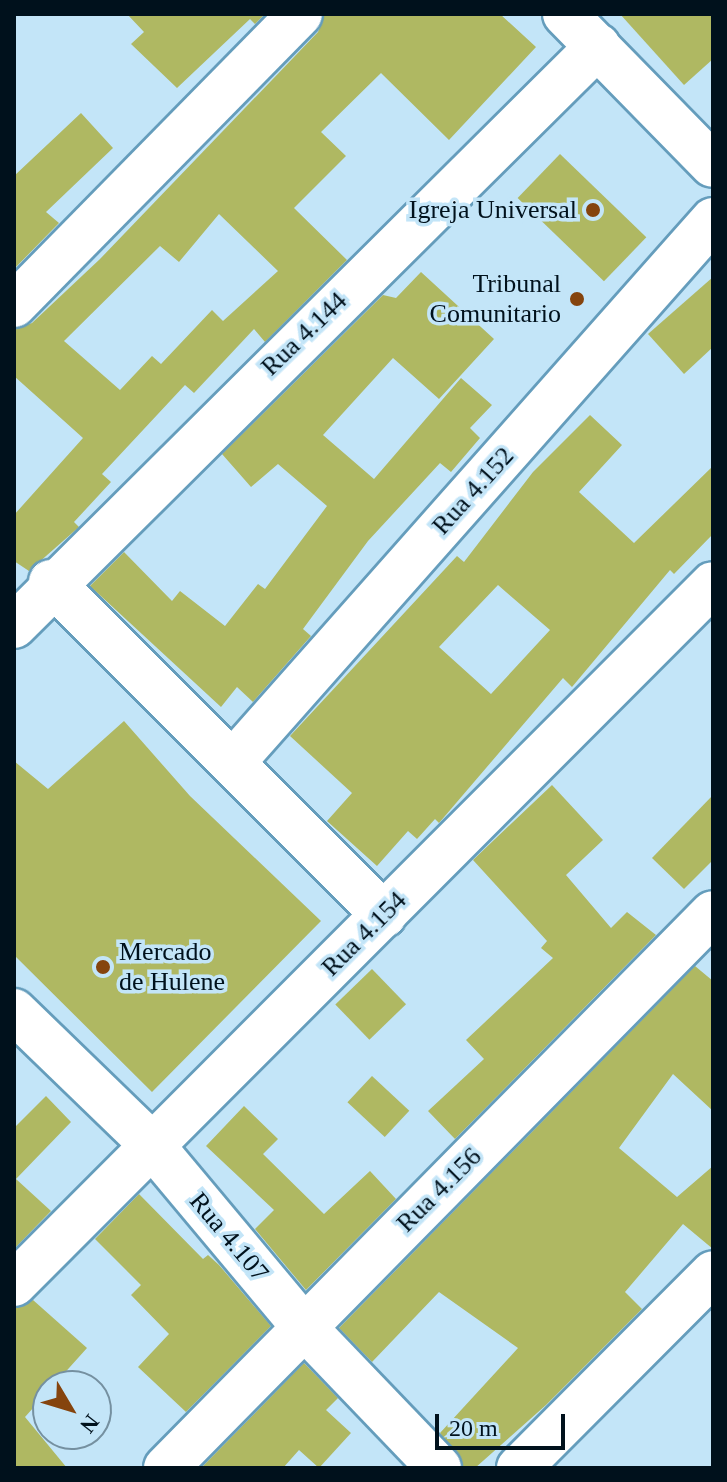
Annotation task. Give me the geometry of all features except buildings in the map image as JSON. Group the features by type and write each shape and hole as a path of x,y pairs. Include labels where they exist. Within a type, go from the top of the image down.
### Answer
{"street":[{"path":"14,305 300,14"},
{"path":"565,14 713,165"},
{"name":"Rua 4.144","path":"14,626 51,582 598,46"},
{"name":"Rua 4.152","path":"233,762 713,220"},
{"path":"51,582 384,915"},
{"name":"Rua 4.154","path":"14,1284 150,1143 384,915 713,584"},
{"name":"Rua 4.156","path":"166,1468 713,913"},
{"name":"Rua 4.107","path":"14,1011 150,1143 304,1327 439,1468"},
{"path":"519,1468 713,1273"}],"place":[{"name":"Igreja Universal","path":"593,210"},
{"name":"Tribunal Comunitario","path":"577,299"},
{"name":"Mercado de Hulene","path":"103,967"}]}
